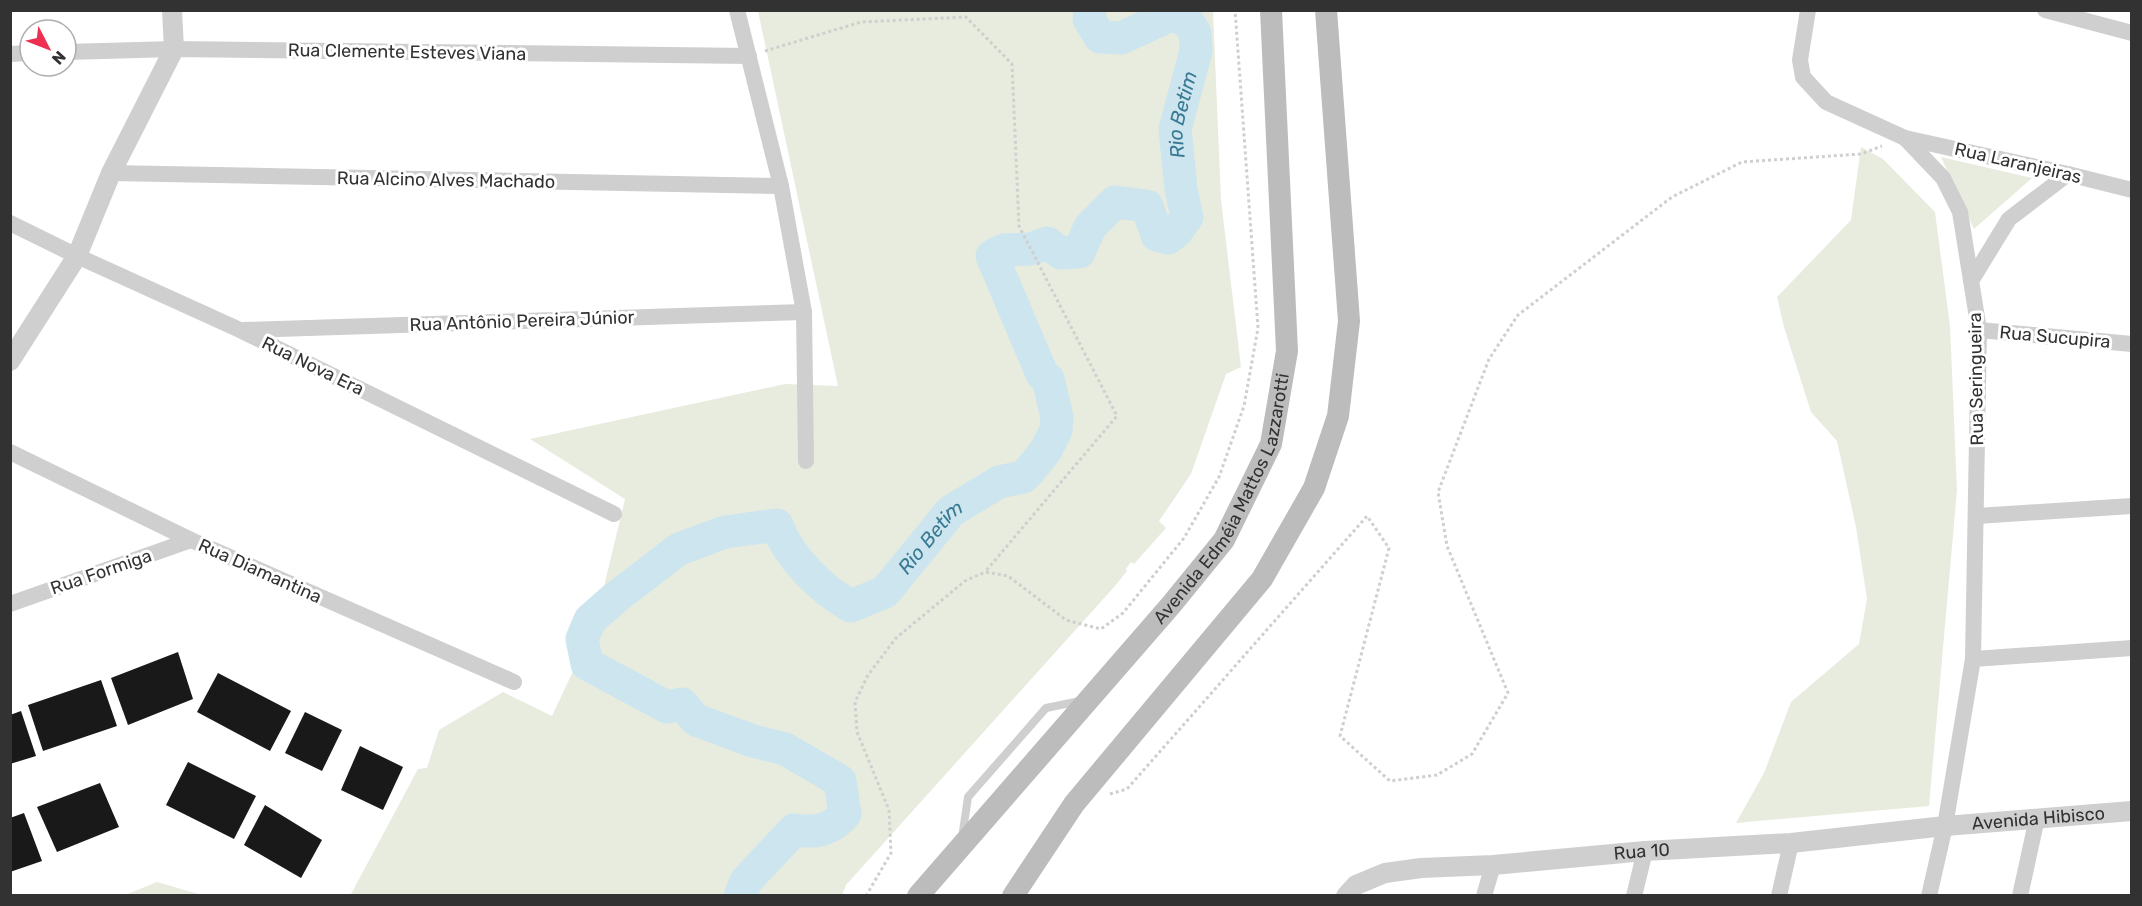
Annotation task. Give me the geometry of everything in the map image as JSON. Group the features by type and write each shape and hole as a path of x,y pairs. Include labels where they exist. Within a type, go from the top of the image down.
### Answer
{"main road":[{"name":"Avenida Edméia Mattos Lazzarotti","path":"918,896 1224,540 1271,444 1287,351 1271,10"},
{"path":"1013,896 1074,804 1262,579 1314,488 1338,416 1349,321 1326,10"}],"street":[{"path":"10,361 77,256 111,173 174,49 172,10"},
{"path":"736,10 781,186 804,312 806,461"},
{"name":"Rua Seringueira","path":"1808,10 1800,60 1803,76 1827,102 1905,138 1943,178 1960,212 1979,330 1973,659 1945,826 1929,896"},
{"path":"2045,10 2132,33"},
{"name":"Rua Clemente Esteves Viana","path":"78,52 174,49 749,56"},
{"name":"Rua Laranjeiras","path":"1905,138 2132,190"},
{"name":"Rua Alcino Alves Machado","path":"111,173 781,186"},
{"path":"1971,281 2009,219 2068,174"},
{"name":"Rua Nova Era","path":"10,223 240,330 614,514"},
{"name":"Rua Antônio Pereira Júnior","path":"240,330 804,312"},
{"name":"Rua Sucupira","path":"1979,330 2132,344"},
{"name":"Rua Diamantina","path":"10,452 191,540 514,682"},
{"path":"1977,516 2132,506"},
{"name":"Rua Formiga","path":"10,604 191,540"},
{"path":"1973,659 2132,648"},
{"name":"Avenida Hibisco","path":"1945,826 2132,811"},
{"path":"2020,896 2037,818"},
{"name":"Rua 10","path":"1346,896 1356,885 1384,873 1421,868 1493,865 1645,851 1791,843 1945,826"},
{"path":"1779,896 1791,843"},
{"path":"1634,896 1645,851"},
{"path":"1484,896 1493,865"}],"path":[{"path":"985,572 1008,576 1066,620 1101,629 1123,613 1184,538 1219,477 1244,406 1258,328 1235,10"},
{"path":"749,56 861,22 966,17 1012,64 1020,226 1117,416 985,572 965,581 896,638 868,675 855,702 857,732 889,810 891,853 866,896"},
{"path":"1106,795 1127,789 1367,516 1389,548 1340,736 1390,781 1437,775 1472,754 1508,693 1447,546 1438,492 1490,359 1518,315 1672,198 1742,162 1861,154 1905,138"}],"shaded area":[{"path":"758,11 1213,11 1221,200 1241,367 1226,374 1191,474 1159,521 1166,528 1134,564 1131,562 1115,586 846,885 842,895 350,896 418,769 427,768 439,730 503,692 552,716 600,614 601,599 625,499 530,439 785,384 838,386"},
{"path":"1861,147 1883,159 1935,212 1950,326 1957,490 1929,806 1736,823 1764,773 1791,702 1859,644 1867,599 1856,527 1837,441 1811,412 1777,297 1851,220"},
{"path":"1941,157 2032,178 1974,229"},
{"path":"157,882 202,895 125,895"}],"building":[{"path":"178,652 193,699 128,725 111,678"},
{"path":"218,673 291,711 270,751 197,712"},
{"path":"101,680 117,726 43,751 28,705"},
{"path":"21,711 36,756 10,764 10,715"},
{"path":"305,712 342,730 322,771 285,753"},
{"path":"360,746 403,767 383,810 341,790"},
{"path":"188,762 256,796 234,839 166,805"},
{"path":"100,783 119,827 57,852 37,807"},
{"path":"265,805 322,840 301,878 244,845"},
{"path":"24,813 42,861 10,872 10,818"}],"waterway":[{"name":"Rio Betim","path":"740,896 746,881 794,830 822,830 834,824 845,814 840,781 785,749 753,741 696,720 682,704 667,707 587,664 582,639 590,620 679,549 725,532 777,525 789,549 807,572 851,606 885,592 951,511 999,482 1023,477 1031,469 1046,450 1056,430 1057,417 1048,379 1042,374 992,256 1004,250 1031,249 1047,243 1061,253 1079,252 1090,227 1115,202 1147,206 1157,235 1168,238 1176,232 1187,217 1181,190 1175,129 1196,51 1195,33 1187,20 1171,15 1121,38 1100,37 1089,19 1090,10"}]}
